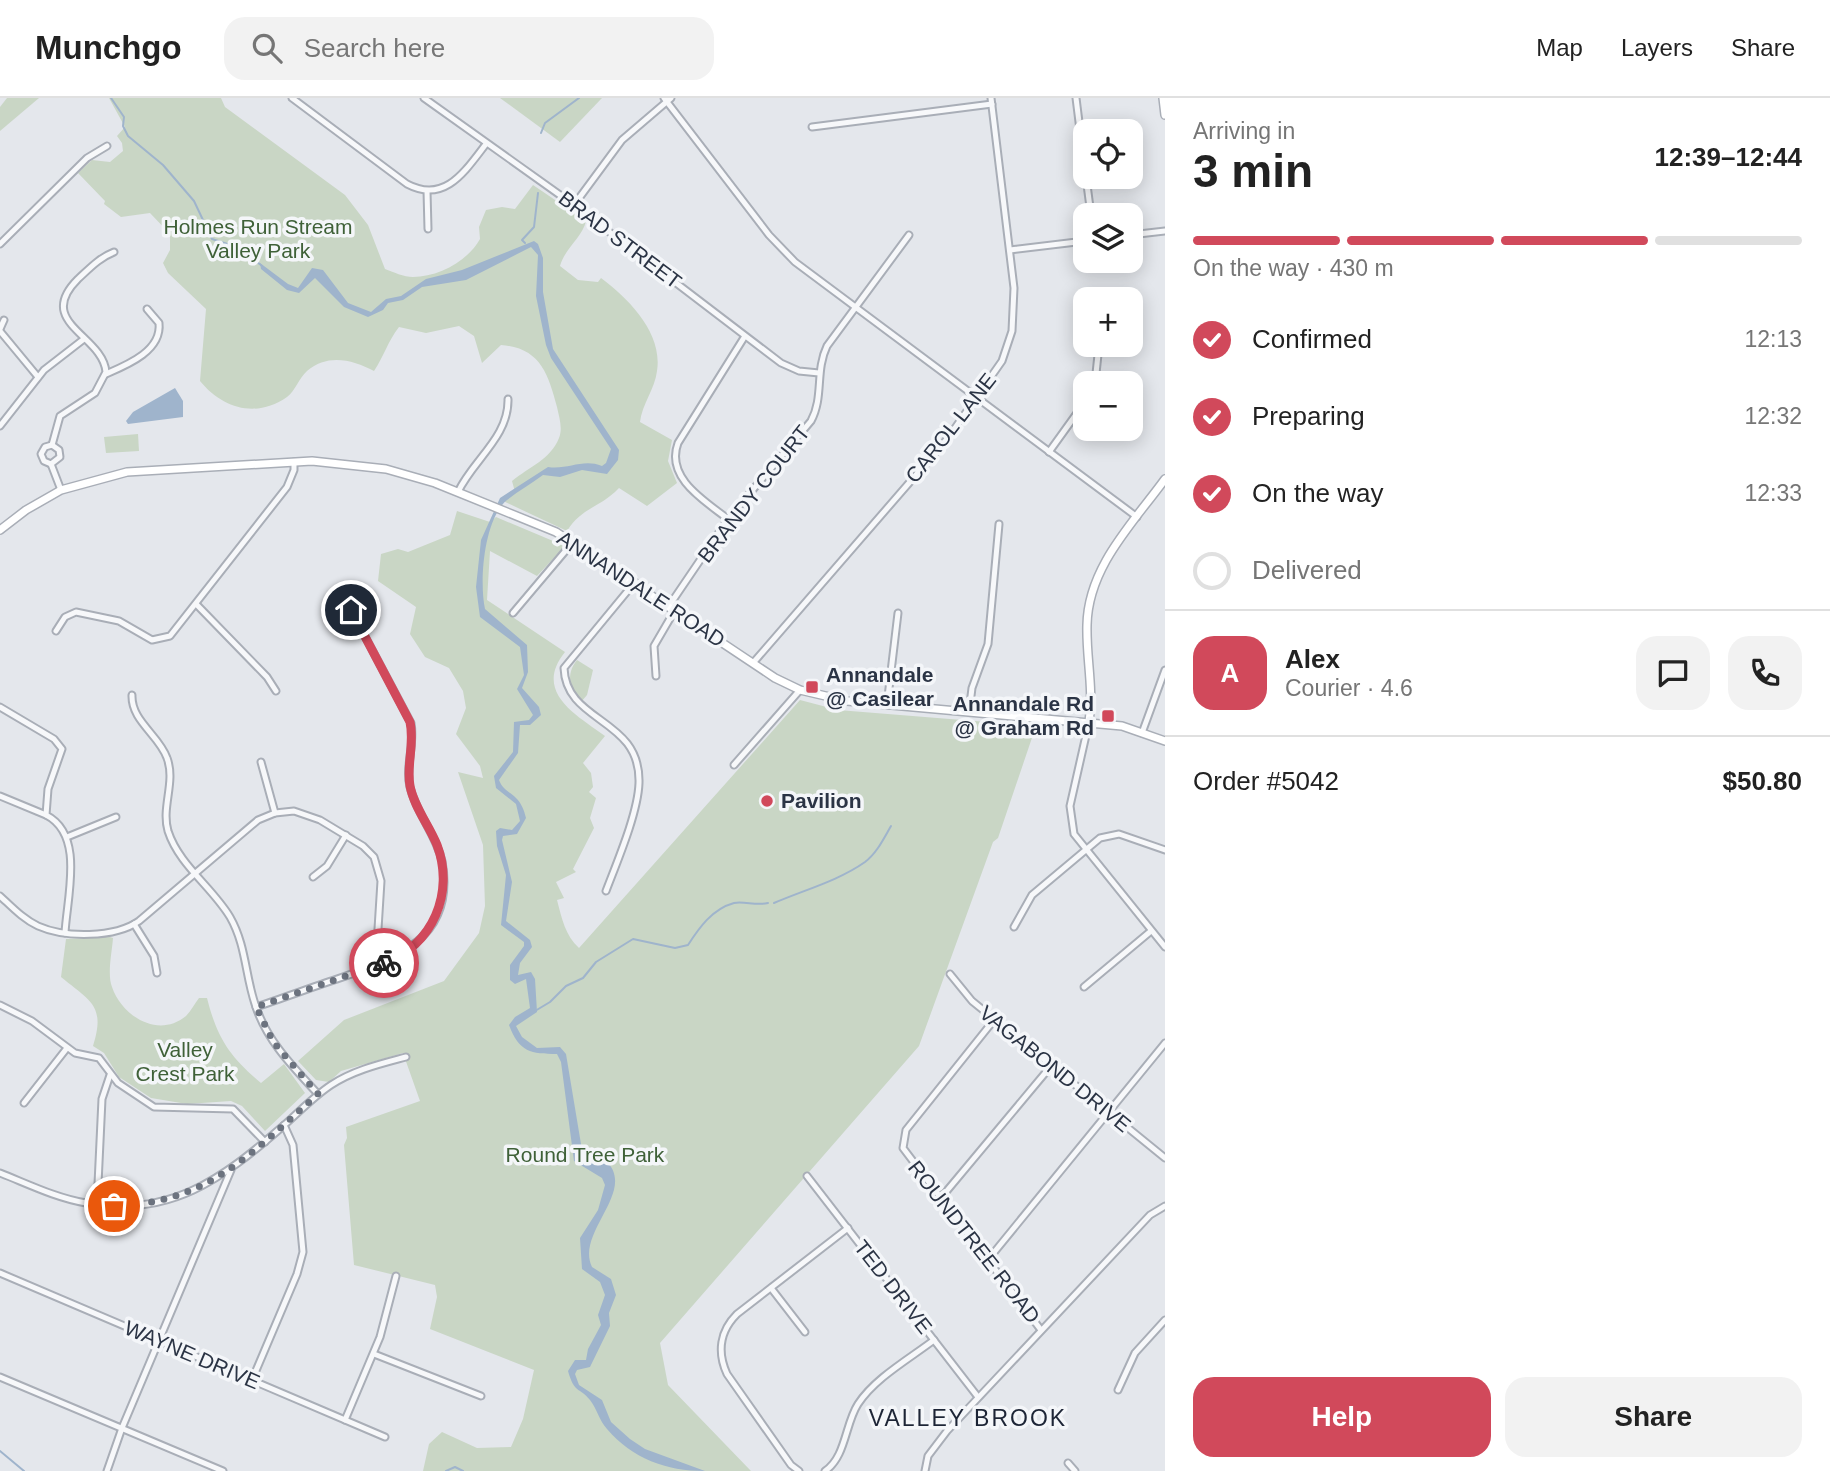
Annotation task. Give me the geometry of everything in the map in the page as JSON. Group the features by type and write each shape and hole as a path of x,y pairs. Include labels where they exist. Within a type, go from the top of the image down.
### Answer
{"main road":[{"path":"1163,98 1165,115"},
{"name":"ANNANDALE ROAD","path":"0,530 26,510 61,490 127,472 327,461 386,469 504,510 573,541 753,663 800,690 828,698 887,705 1122,726 1165,741"},
{"path":"1089,722 1092,688 1087,626 1089,601 1105,561 1165,480"}],"street":[{"path":"292,98 407,184 426,191 442,189 456,181 486,144"},
{"name":"BRAD STREET","path":"424,98 574,205 745,336 791,368 819,373"},
{"path":"1076,98 1079,119"},
{"path":"574,205 622,140 667,99 781,249 855,308 1137,517"},
{"path":"812,127 991,101"},
{"name":"CAROL LANE","path":"753,663 942,446 1002,360 1012,331 1015,302 991,101"},
{"path":"0,244 87,158 107,146"},
{"path":"426,191 428,229"},
{"path":"1143,234 1165,231"},
{"name":"BRANDY COURT","path":"656,676 654,646 672,608 728,519 811,421 818,403 819,373 827,346 909,235"},
{"path":"1010,250 1073,242"},
{"path":"106,374 104,362 66,318 65,299 70,287 94,263 114,253"},
{"path":"52,446 60,416 95,393 106,374 147,351 156,340 159,323 147,309"},
{"path":"4,320 0,330 27,368 38,377"},
{"path":"728,519 681,477 674,457 678,443 745,336"},
{"path":"0,426 38,377 84,340"},
{"path":"457,492 470,469 495,440 506,418 508,399"},
{"path":"1049,452 1073,419"},
{"path":"51,464 58,461 60,453 52,446 45,447 41,454 44,461 51,464 61,490"},
{"path":"56,631 65,617 76,612 119,621 145,638 160,640 170,636 287,487 294,462"},
{"path":"969,712 972,688 988,644 999,524"},
{"path":"513,613 573,541"},
{"path":"606,891 638,798 638,766 629,746 618,733 574,699 566,688 564,668 635,582"},
{"path":"197,605 267,677 276,691"},
{"path":"256,1007 390,961 412,948 434,920 443,889 442,864 436,842 410,789 413,743 410,722 351,610"},
{"path":"887,705 898,613"},
{"path":"1142,733 1165,670"},
{"path":"734,765 800,690"},
{"path":"132,695 135,713 166,756 170,773 167,825 174,845 221,904 237,931 256,1007 274,1043 318,1094"},
{"path":"0,707 60,745 62,755 48,789 46,815"},
{"path":"1089,722 1070,806 1074,834 1084,850 1165,947"},
{"path":"261,762 275,813"},
{"path":"0,796 46,815 59,824 67,837 70,852 65,933"},
{"path":"0,896 28,921 48,930 65,933 115,931 134,924 258,820 275,813 303,812 370,851 378,865 381,881 379,929 390,961"},
{"path":"67,837 116,817"},
{"path":"1014,927 1032,895 1100,838 1112,834 1165,850"},
{"path":"313,877 327,866 346,835"},
{"path":"134,924 154,956 157,973"},
{"path":"1084,987 1151,930"},
{"name":"VAGABOND DRIVE","path":"950,974 962,992 994,1020 1165,1158"},
{"path":"0,1005 32,1021 75,1053 99,1058 110,1075 159,1109 233,1109 265,1142"},
{"name":"ROUNDTREE ROAD","path":"994,1020 903,1136 905,1154 1041,1330"},
{"path":"987,1261 1165,1043"},
{"path":"24,1104 67,1048"},
{"path":"0,1172 50,1194 97,1205 131,1206 162,1201 194,1191 231,1170 318,1094 358,1071 406,1057"},
{"path":"940,1199 949,1192 1052,1066"},
{"path":"97,1205 102,1099 110,1075"},
{"path":"252,1380 297,1275 303,1252 293,1145 284,1125"},
{"path":"107,1471 122,1428 231,1170"},
{"name":"TED DRIVE","path":"807,1176 978,1397"},
{"path":"925,1471 934,1447 978,1397 1150,1215 1165,1206"},
{"path":"799,1471 791,1465 734,1385 721,1359 722,1341 728,1325 848,1228"},
{"name":"WAYNE DRIVE","path":"0,1273 385,1437"},
{"path":"345,1420 374,1354 396,1276"},
{"path":"771,1288 805,1332"},
{"path":"1118,1390 1135,1353 1165,1320"},
{"path":"825,1471 835,1462 853,1414 865,1395 934,1340"},
{"path":"374,1354 481,1396"},
{"path":"0,1377 223,1471"},
{"path":"1068,1464 1075,1471"}],"green space":[{"path":"7,98 39,98 0,131 0,107"},
{"name":"Holmes Run Stream Valley Park","path":"109,98 221,98 225,107 345,195 368,225 385,269 406,276 432,274 460,261 480,239 479,227 486,210 502,207 515,209 533,185 586,221 560,266 578,280 598,282 601,278 633,307 649,330 655,343 657,371 640,422 672,440 668,461 677,483 647,506 619,488 585,512 567,531 503,501 515,492 512,481 551,452 561,430 557,407 546,373 533,357 525,351 501,345 482,363 474,336 459,326 426,333 399,327 374,371 349,361 323,362 307,371 287,397 263,408 240,407 219,398 200,381 206,309 168,273 163,263 170,250 170,234 150,213 121,217 104,204 105,201 78,173 92,160 110,162 123,151 117,136 125,127"},
{"path":"500,98 602,98 560,142"},
{"path":"138,434 139,451 106,453 104,437"},
{"name":"Round Tree Park","path":"457,511 490,522 496,517 565,546 537,576 490,551 487,600 565,652 556,666 556,691 571,711 605,736 583,763 591,773 593,787 589,792 596,798 590,818 594,828 573,869 576,872 556,882 564,898 557,900 562,920 570,938 579,948 800,700 838,710 1036,726 998,838 993,842 919,1046 660,1343 668,1385 751,1471 423,1471 429,1444 442,1432 477,1448 511,1447 523,1419 534,1370 430,1329 437,1297 435,1285 354,1265 344,1145 347,1138 346,1127 420,1101 403,1053 341,1071 329,1082 316,1080 298,1061 344,1020 444,981 479,933 485,906 483,845 458,772 483,778 480,766 456,734 466,708 463,691 449,668 425,657 410,634 416,607 378,581 381,554 398,549 408,552 450,535"},
{"path":"577,660 593,670 587,695 581,702 570,682 571,671"},
{"name":"Valley Crest Park","path":"113,938 110,969 112,987 117,998 132,1015 153,1025 175,1023 186,1016 199,998 207,998 220,1036 250,1074 261,1083 284,1064 305,1093 265,1131 242,1106 231,1101 187,1104 151,1098 119,1077 104,1053 93,1046 98,1021 93,1005 61,977 66,939"}],"water":[{"path":"534,241 538,244 543,258 543,292 553,349 619,450 618,460 607,474 582,470 560,477 543,475 507,500 493,521 485,551 485,609 527,645 528,672 522,688 539,707 541,715 530,725 520,725 518,753 499,780 520,803 526,818 517,834 503,836 502,840 512,882 506,921 530,940 532,947 520,963 518,975 531,972 535,979 537,1012 516,1026 522,1037 537,1048 560,1047 566,1054 583,1156 592,1162 605,1160 614,1172 615,1184 611,1198 592,1240 589,1254 592,1267 611,1279 616,1295 609,1313 610,1326 590,1367 577,1370 575,1374 579,1385 602,1400 611,1422 630,1439 645,1449 705,1471 664,1466 628,1448 607,1429 590,1400 575,1387 571,1379 568,1371 575,1360 586,1360 588,1349 601,1325 598,1315 605,1295 600,1282 582,1269 580,1238 598,1210 605,1185 602,1178 574,1161 561,1062 557,1054 527,1050 517,1041 509,1025 515,1017 530,1008 526,979 515,984 510,980 510,965 524,942 501,925 506,875 497,846 496,831 500,828 512,830 520,821 516,804 496,788 494,776 513,752 514,722 529,720 533,715 517,689 524,675 520,647 480,617 476,587 481,540 500,498 548,467 588,463 602,466 606,463 611,449 551,358 536,296 538,255 531,247 466,280 422,287 403,300 388,303 383,310 368,317 344,307 315,278 299,293 287,290 261,269 260,263 288,284 298,288 312,268 323,270 348,303 371,312 386,299 401,296 426,279 462,270"},
{"path":"175,388 183,401 183,417 128,424 126,421 133,412"}],"waterway":[{"path":"111,98 124,117 123,126 128,136 163,165 194,201 212,239 240,248 262,266"},
{"path":"541,133 545,123 579,98"},
{"path":"525,243 522,240 534,227 538,193"},
{"path":"774,903 855,869 877,850 891,826"},
{"path":"535,1011 550,1002 566,986 583,978 596,962 633,939 675,948 688,945 707,920 726,906 734,903 768,903"},
{"path":"0,1451 24,1471"},
{"path":"446,1471 455,1467 463,1471"}],"way so far":[{"path":"114,1206 162,1201 209,1184 231,1170 318,1094 274,1043 256,1007 384,963"}],"place":[{"name":"Annandale @ Casilear","path":"812,687"},
{"name":"Annandale Rd @ Graham Rd","path":"1108,716"},
{"name":"Pavilion","path":"767,801"}],"district":[{"name":"VALLEY BROOK","path":"968,1418"}],"route":[{"path":"351,610 410,722 413,743 409,771 410,789 436,842 442,864 441,899 429,930 412,948 384,963"}]}
